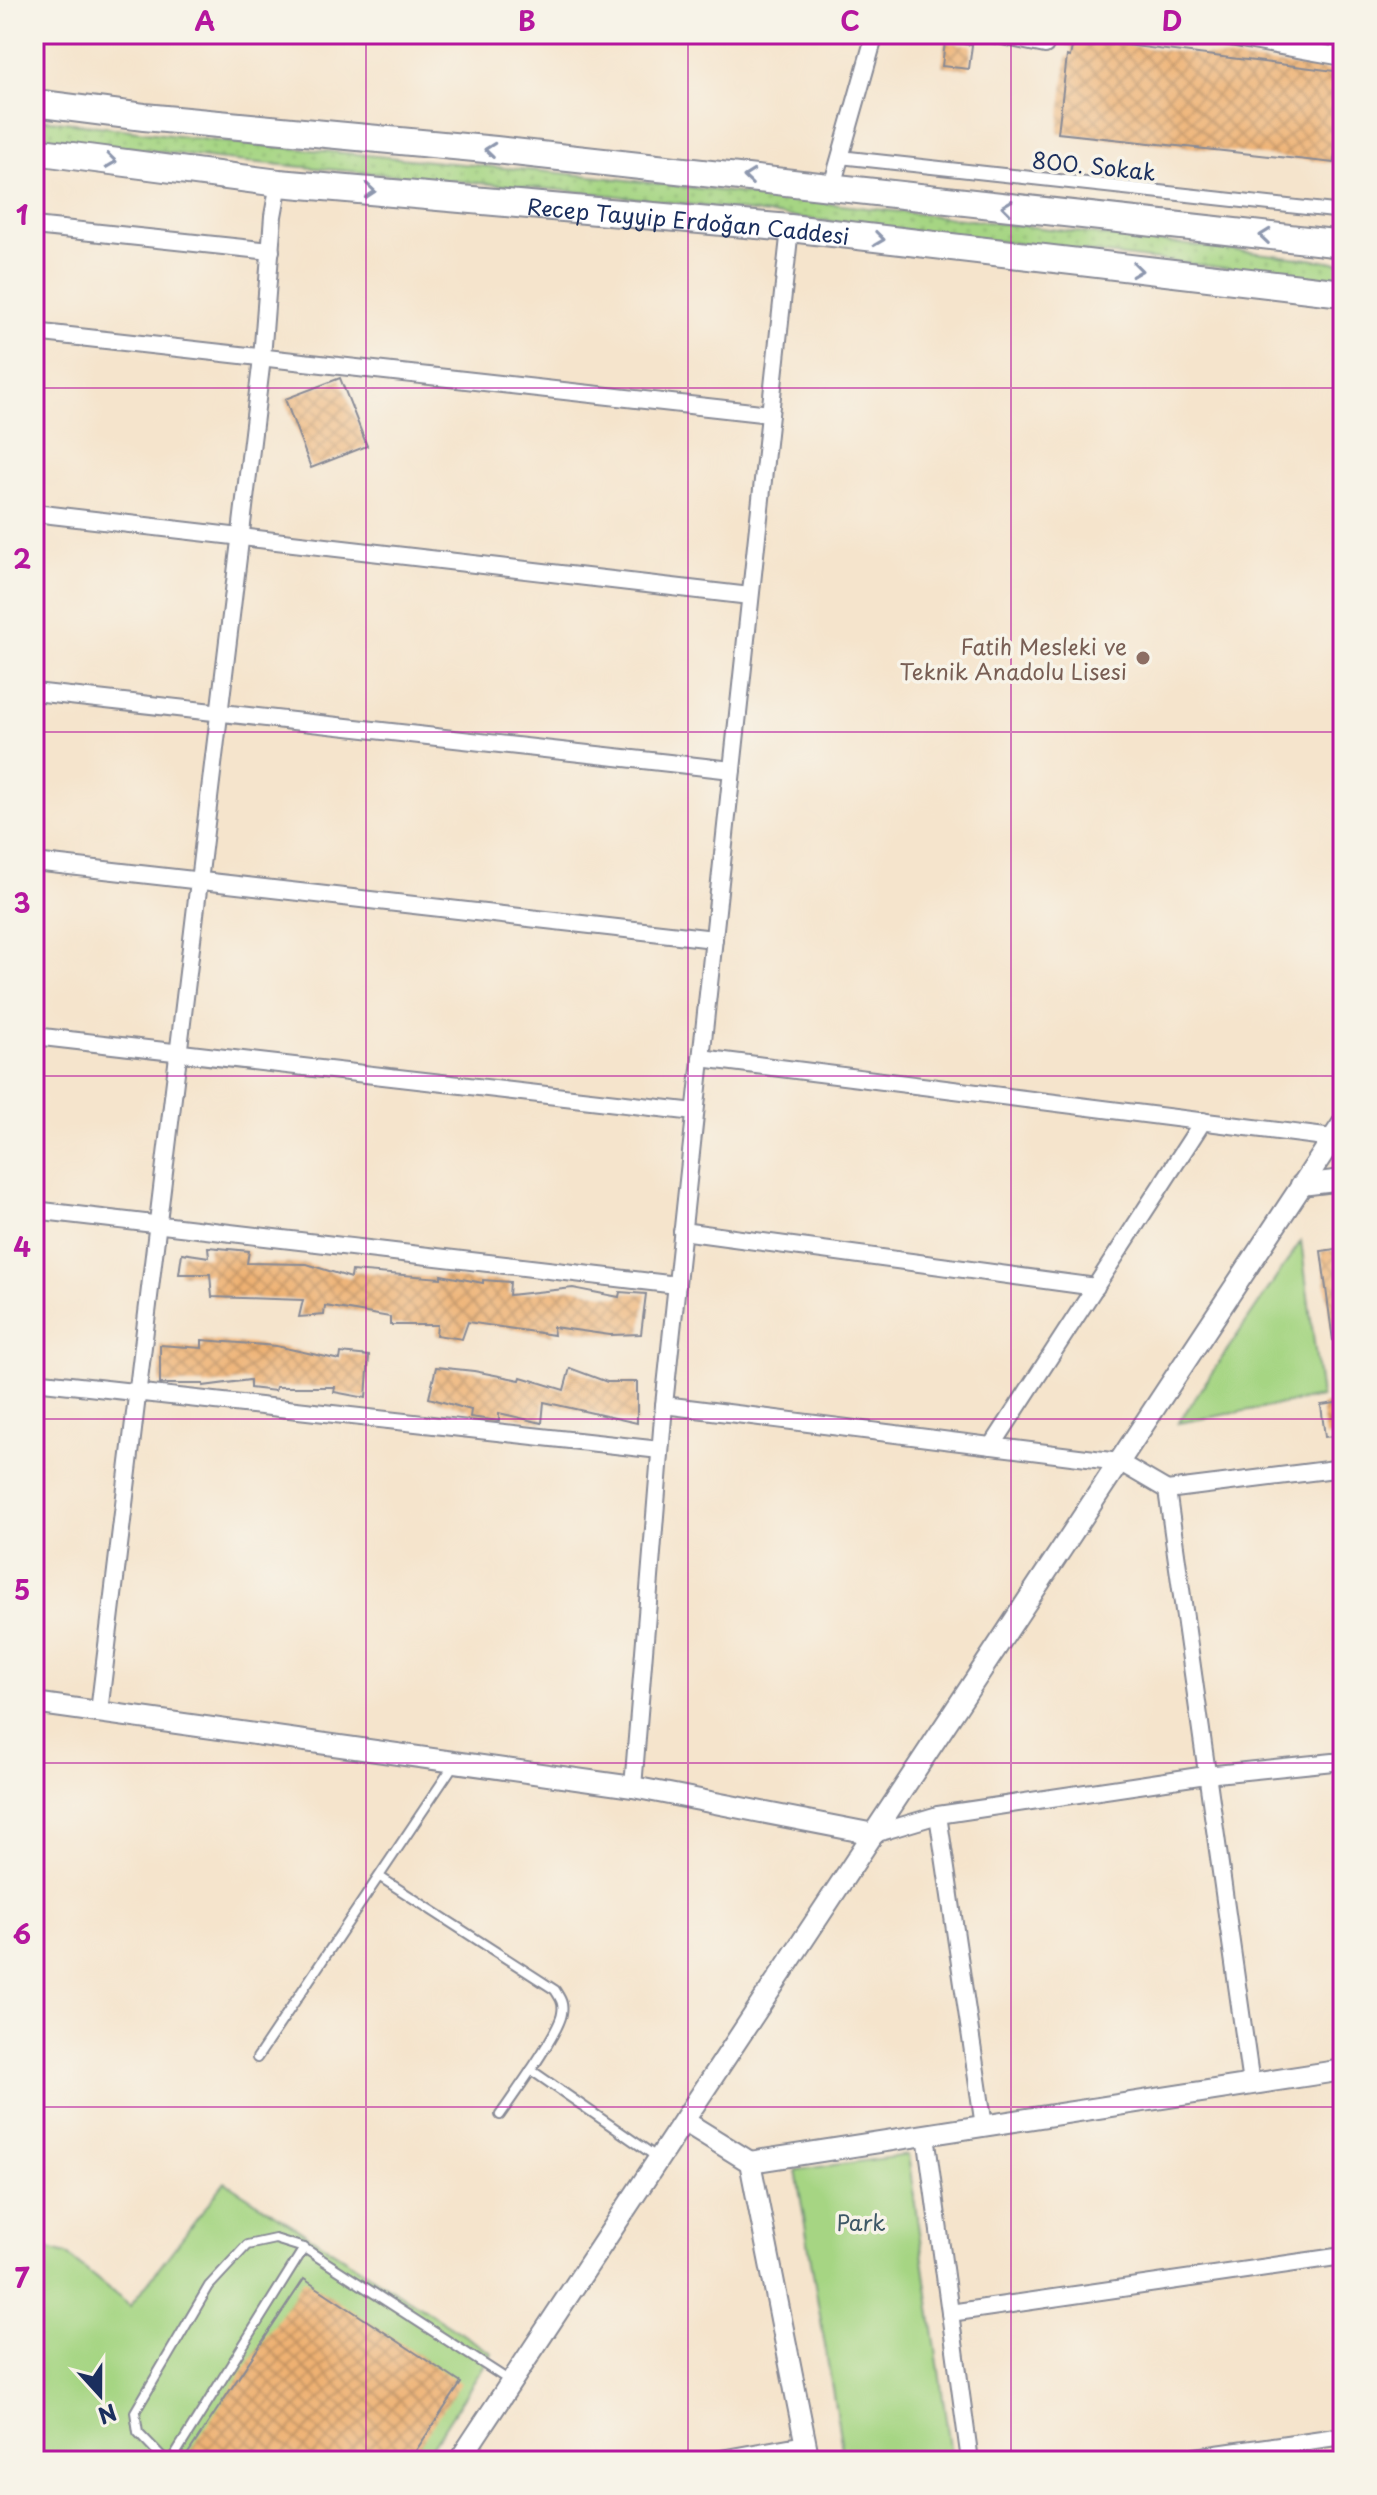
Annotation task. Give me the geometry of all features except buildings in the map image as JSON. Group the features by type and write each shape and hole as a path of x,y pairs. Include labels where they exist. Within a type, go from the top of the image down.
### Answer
{"main road":[{"name":"Recep Tayyip Erdoğan Caddesi","path":"34,103 144,117 832,186 1343,244"},
{"name":"Recep Tayyip Erdoğan Caddesi","path":"34,151 279,183 790,228 1343,293"}],"street":[{"path":"832,186 875,34"},
{"path":"993,34 1045,45 1049,34"},
{"path":"1213,34 1343,57"},
{"name":"800. Sokak","path":"840,157 1343,212"},
{"path":"99,1712 262,358 279,183"},
{"path":"34,226 271,251"},
{"path":"633,1787 664,1405 790,228"},
{"path":"34,332 770,414"},
{"path":"34,513 750,596"},
{"path":"34,692 732,770"},
{"path":"34,862 714,939"},
{"path":"34,1036 695,1112"},
{"path":"701,1058 1203,1121 1338,1130"},
{"path":"992,1446 1203,1121"},
{"path":"459,2461 1338,1130"},
{"path":"1301,1185 1343,1180"},
{"path":"34,1210 677,1285"},
{"path":"682,1231 1096,1287"},
{"path":"34,1381 660,1450"},
{"path":"664,1405 1119,1462 1167,1490 1343,1468"},
{"path":"1167,1490 1251,2084"},
{"path":"34,1703 633,1787 874,1834 938,1815 1206,1775 1343,1761"},
{"path":"938,1815 984,2126"},
{"path":"684,2121 750,2162 1343,2070"},
{"path":"926,2135 970,2461"},
{"path":"710,2461 807,2453 750,2162"},
{"path":"950,2313 1343,2256"},
{"path":"1167,2461 1343,2436"}],"lane":[{"path":"257,2058 456,1762"},
{"path":"380,1877 555,1990 562,2001 562,2016 500,2115"},
{"path":"531,2070 659,2158"},
{"path":"304,2248 169,2461 138,2432 135,2412 209,2286 247,2245 275,2239 304,2248 511,2382"}],"green space":[{"path":"34,118 217,141 592,176 1343,263 1343,282 591,193 215,159 34,135"},
{"path":"1301,1241 1321,1397 1178,1423"},
{"name":"Park","path":"908,2155 952,2461 844,2461 796,2170"},
{"path":"225,2182 492,2353 423,2461 34,2461 34,2244 66,2254 130,2306"}],"place":[{"name":"Fatih Mesleki ve Teknik Anadolu Lisesi","path":"1143,658"}]}
